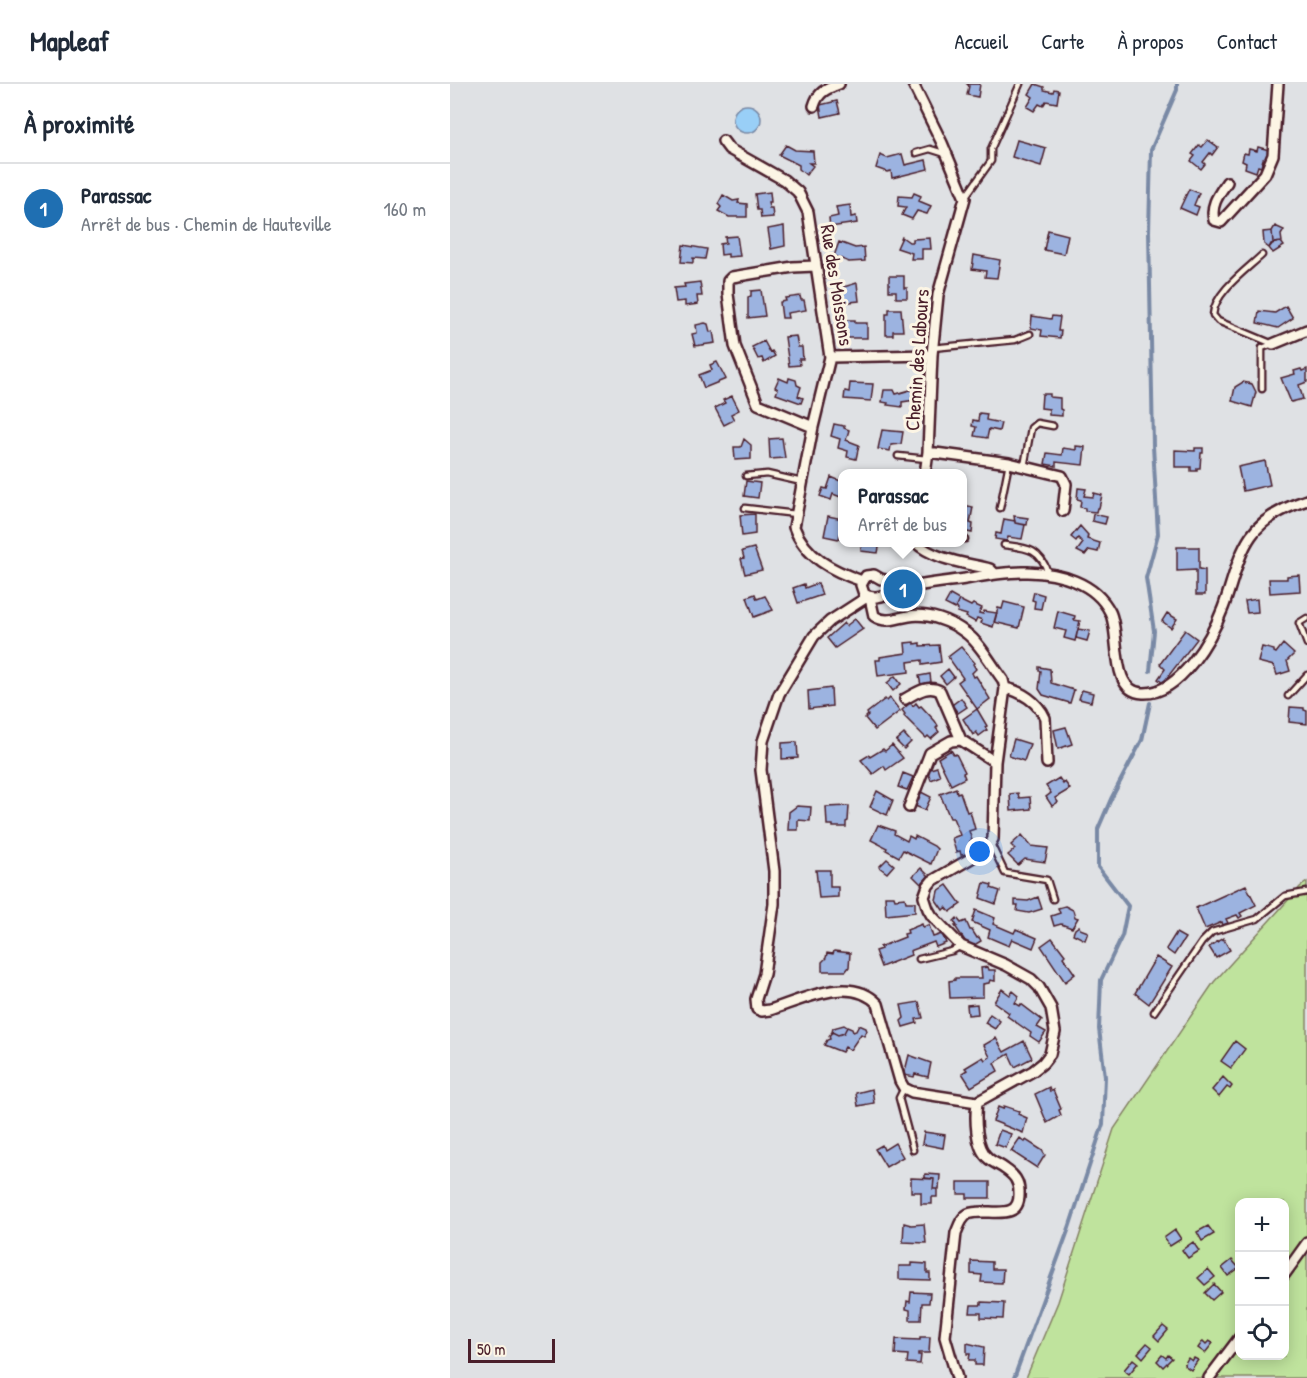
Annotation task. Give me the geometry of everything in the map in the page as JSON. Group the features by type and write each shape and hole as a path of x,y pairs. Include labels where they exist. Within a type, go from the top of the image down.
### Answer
{"street":[{"path":"814,106 823,90 839,84"},
{"path":"913,84 964,198"},
{"path":"1227,182 1212,212 1214,220 1221,222 1265,174 1273,155 1278,84"},
{"name":"Rue des Moissons","path":"723,141 729,149 784,180 798,192 808,212 830,357 813,427 794,526 798,538 807,550 826,566 862,581"},
{"name":"Chemin des Labours","path":"926,469 932,352 938,295 964,198"},
{"path":"813,427 758,404 735,345 728,281 732,277 793,267 815,266"},
{"path":"1274,344 1307,330"},
{"path":"830,357 932,352"},
{"path":"928,455 1009,463 1062,476 1066,484 1063,511"},
{"path":"917,586 870,575 862,581 862,592 872,597 917,586 1026,571 1068,578 1090,588 1101,599 1115,624 1120,674 1124,682 1131,689 1140,693 1152,693 1169,685 1184,673 1212,633 1223,610 1244,549 1251,537 1273,515 1291,505 1307,500"},
{"path":"924,547 939,556 990,569 995,574"},
{"path":"872,597 874,616 879,619 926,616 967,633 1003,680 1005,688 995,762 994,832 991,844 980,854 933,881 925,891 924,897 927,909 961,946 1006,965 1031,979 1046,998 1054,1019 1053,1044 1050,1054 1033,1071 976,1102 912,1092 904,1088 878,1004 872,997 847,989 770,1010 757,1009 756,999 764,974 774,904 774,871 761,770 763,741 779,694 814,636 830,621 884,589 881,579"},
{"path":"905,699 926,689 935,688 940,691 961,740 995,762"},
{"path":"1005,688 1017,691 1042,712 1045,718 1047,763"},
{"path":"909,807 930,753 951,741 961,740"},
{"path":"957,1378 945,1337 956,1233 963,1218 969,1214 1004,1213 1017,1205 1019,1197 1018,1182 1014,1176 989,1159 981,1147 976,1102"},
{"path":"1289,1269 1305,1249"},
{"path":"1209,1378 1235,1342"}],"lane":[{"path":"964,198 991,161 991,149 1020,84"},
{"path":"916,153 930,149 946,154"},
{"path":"1262,255 1222,294 1214,306 1213,315 1218,321 1274,344"},
{"path":"932,352 1015,340 1030,334"},
{"path":"1262,389 1262,348 1274,344"},
{"path":"1024,467 1031,428 1037,423 1053,426"},
{"path":"898,456 928,455"},
{"path":"1000,508 1009,463"},
{"path":"746,476 767,474 802,482"},
{"path":"745,508 796,514"},
{"path":"1004,545 1030,549 1039,556 1048,573"},
{"path":"1307,618 1299,623 1307,644"},
{"path":"1288,696 1307,675"},
{"path":"991,844 1005,873 1047,880 1053,899"},
{"path":"1154,1012 1202,942 1212,932 1257,919 1286,896 1307,892"},
{"path":"919,959 952,951 961,946"},
{"path":"904,1088 899,1098 913,1150"}],"green space":[{"path":"1307,882 1307,1378 1026,1378 1058,1302 1114,1129 1214,982"}],"water":[{"path":"747,105 757,109 761,119 757,129 747,133 737,129 733,119 737,109"}],"building":[{"path":"967,84 980,84 978,97 967,95 969,86"},
{"path":"1035,84 1044,87 1044,90 1053,92 1054,89 1059,90 1057,103 1046,101 1043,106 1039,104 1034,111 1027,107 1033,97 1029,94"},
{"path":"837,101 840,113 822,117 820,105"},
{"path":"1017,140 1046,148 1041,166 1012,157"},
{"path":"1208,140 1218,147 1203,162 1205,164 1201,169 1191,161 1195,156 1192,154 1199,145 1202,147"},
{"path":"786,145 795,150 813,151 814,163 809,163 813,166 806,175 799,169 799,165 779,155"},
{"path":"1258,147 1269,150 1266,159 1263,159 1261,167 1258,166 1256,172 1245,168 1246,163 1242,161 1244,153 1248,154 1249,149 1257,151"},
{"path":"902,154 905,165 926,160 928,169 892,178 891,171 876,168 880,155 887,158"},
{"path":"1189,189 1199,193 1194,205 1199,207 1196,215 1180,208"},
{"path":"770,192 771,202 768,202 769,208 772,208 773,217 761,218 760,210 757,210 755,194"},
{"path":"914,193 921,196 919,201 931,206 927,214 917,211 912,219 902,215 906,207 898,206 899,196 912,197"},
{"path":"723,195 733,201 739,200 738,203 747,204 747,217 729,217 718,211 721,207 718,204"},
{"path":"850,205 851,217 856,216 857,223 830,227 829,218 838,216 836,207"},
{"path":"784,226 785,246 771,249 768,229"},
{"path":"1275,226 1284,230 1281,235 1282,242 1273,243 1272,231"},
{"path":"1048,230 1068,235 1064,254 1044,250"},
{"path":"1272,231 1273,243 1269,248 1264,244 1263,232"},
{"path":"737,236 740,256 721,255 720,244 726,243 725,237"},
{"path":"902,237 909,242 913,242 913,239 930,238 931,249 922,249 922,259 911,259 912,253 897,248"},
{"path":"839,242 855,248 864,247 865,261 849,262 834,256"},
{"path":"1281,242 1284,246 1273,253 1269,248 1271,244"},
{"path":"683,245 707,249 705,259 693,258 693,263 681,262"},
{"path":"974,255 1000,260 997,278 985,277 986,271 972,269"},
{"path":"889,276 904,276 907,298 896,298 896,291 889,291"},
{"path":"700,282 702,296 697,296 698,304 685,306 685,301 676,302 674,288"},
{"path":"857,283 859,301 840,303 840,288"},
{"path":"761,290 765,316 748,318 748,297 751,296 751,291"},
{"path":"800,296 801,300 804,300 806,310 787,313 788,318 782,318 780,302 786,301 785,298"},
{"path":"1286,306 1293,318 1278,328 1257,323 1259,311 1275,313"},
{"path":"889,309 901,309 903,331 893,331 893,335 886,335 886,314 889,314"},
{"path":"1032,316 1051,319 1052,316 1060,317 1058,331 1061,331 1060,338 1041,336 1042,330 1031,328"},
{"path":"845,320 867,323 867,338 845,338"},
{"path":"708,324 710,332 713,331 715,343 695,346 692,334 697,333 696,325"},
{"path":"796,336 798,347 802,347 803,359 799,359 800,365 789,366 785,337"},
{"path":"764,341 775,356 764,363 762,358 758,359 752,347"},
{"path":"717,362 726,379 704,388 699,375 712,370 710,365"},
{"path":"1301,369 1302,371 1307,369 1307,382 1299,385 1303,399 1291,402 1281,378 1295,374 1294,371"},
{"path":"779,378 788,382 789,378 796,380 797,385 801,387 798,396 803,398 801,403 776,394 778,389 775,387"},
{"path":"1243,382 1252,384 1256,392 1252,407 1232,401 1235,387"},
{"path":"850,383 873,384 871,401 844,399 845,391 849,392"},
{"path":"884,390 894,390 896,394 910,390 917,391 915,400 902,402 902,407 882,402"},
{"path":"1042,394 1060,398 1062,416 1049,415 1049,409 1041,408"},
{"path":"732,396 739,410 731,414 734,420 724,425 715,408 725,403 723,400"},
{"path":"979,413 987,414 986,420 1001,423 999,431 989,429 987,438 974,436 976,427 972,426 973,420 978,421"},
{"path":"834,424 844,426 849,430 846,440 859,445 856,459 847,457 848,451 838,448 840,439 831,436"},
{"path":"882,430 903,432 901,444 891,445 890,451 878,449"},
{"path":"782,438 785,458 770,459 769,439"},
{"path":"744,439 751,445 751,459 735,460 734,447 741,447"},
{"path":"1076,446 1085,447 1083,465 1056,462 1056,466 1045,464 1047,453 1062,455 1063,448 1076,450"},
{"path":"1195,448 1203,448 1200,468 1197,468 1197,471 1191,471 1191,467 1175,467 1175,450 1195,451"},
{"path":"1265,461 1270,485 1243,491 1238,467"},
{"path":"831,477 838,480 838,496 833,494 831,500 820,496 823,488 827,489"},
{"path":"746,481 760,483 758,498 744,496"},
{"path":"1078,488 1086,489 1084,496 1093,497 1094,493 1102,495 1096,512 1085,511 1085,508 1080,507 1081,500 1077,499"},
{"path":"967,506 973,507 970,523 973,524 972,533 967,532"},
{"path":"755,514 755,534 742,536 740,515"},
{"path":"1093,514 1107,517 1105,524 1092,521"},
{"path":"828,516 838,518 838,539 824,536"},
{"path":"1014,516 1028,518 1027,525 1015,523"},
{"path":"1004,519 1025,525 1022,539 1008,537 1007,541 995,539 996,533 1001,534"},
{"path":"1080,526 1088,535 1087,539 1100,543 1098,552 1089,550 1085,555 1077,551 1083,543 1078,538 1076,541 1071,537"},
{"path":"861,547 879,547 878,553 861,551"},
{"path":"1177,547 1199,547 1199,569 1205,570 1205,595 1196,595 1196,570 1177,571"},
{"path":"754,548 762,570 745,574 741,559 744,558 742,551"},
{"path":"1299,575 1300,591 1270,593 1269,579 1287,579 1287,576"},
{"path":"818,583 822,595 798,603 793,588 804,584 805,588"},
{"path":"1034,592 1044,595 1041,609 1034,608 1035,601 1032,600"},
{"path":"755,594 757,599 765,596 773,610 754,617 747,597"},
{"path":"950,595 959,600 955,609 945,604"},
{"path":"1257,599 1258,612 1247,613 1245,601"},
{"path":"959,600 982,608 979,613 983,614 984,611 997,613 993,627 981,623 982,620 977,618 975,622 966,617 967,615 957,612 956,607"},
{"path":"1004,602 1024,607 1019,628 994,622 998,608 1002,609"},
{"path":"1058,611 1075,616 1074,620 1080,621 1075,641 1064,638 1066,631 1054,628"},
{"path":"1167,613 1177,619 1171,628 1162,621"},
{"path":"855,619 863,629 835,648 827,638 844,623 846,626"},
{"path":"1078,629 1090,631 1087,641 1076,638"},
{"path":"1185,630 1197,639 1163,683 1158,679 1165,669 1160,664"},
{"path":"914,642 914,644 920,643 920,646 939,645 941,662 922,665 922,660 908,662 909,672 878,676 876,660 880,660 880,657 906,653 905,643"},
{"path":"1283,644 1294,654 1287,661 1290,671 1277,675 1274,666 1258,662 1262,647 1274,650 1276,653"},
{"path":"961,647 975,663 973,664 976,669 972,673 990,699 977,709 958,682 963,678 948,657"},
{"path":"1039,667 1050,669 1051,683 1074,690 1070,703 1043,695 1039,689 1041,671"},
{"path":"948,669 954,677 946,684 940,676"},
{"path":"930,674 931,682 921,685 919,676"},
{"path":"895,676 901,684 893,691 887,683"},
{"path":"831,688 832,706 809,709 808,691"},
{"path":"1082,690 1093,693 1091,702 1079,699"},
{"path":"890,698 900,711 875,730 865,718 867,713 885,699 887,701"},
{"path":"961,698 967,707 958,713 952,705"},
{"path":"910,703 913,706 916,703 919,707 921,706 938,726 936,728 939,732 931,739 928,736 926,738 904,716 902,710"},
{"path":"1290,707 1304,708 1307,711 1307,724 1289,722"},
{"path":"977,709 987,726 985,727 987,730 979,736 976,732 973,735 963,719"},
{"path":"1066,727 1072,744 1058,749 1054,730"},
{"path":"904,734 911,742 904,749 896,741"},
{"path":"1014,739 1030,744 1024,761 1009,756"},
{"path":"797,742 798,758 782,759 782,743"},
{"path":"892,745 903,758 886,770 884,766 873,774 861,760 883,749 885,751"},
{"path":"951,750 954,755 956,754 965,772 963,773 965,778 951,785 938,758"},
{"path":"937,767 940,776 931,780 927,770"},
{"path":"903,773 913,777 907,790 898,787"},
{"path":"1059,778 1070,789 1055,798 1058,802 1052,806 1046,797 1051,793 1046,786"},
{"path":"956,788 957,793 960,792 967,812 970,811 975,829 969,831 972,840 970,841 971,853 961,855 960,851 956,852 952,838 960,835 940,794"},
{"path":"877,791 893,800 887,815 870,807"},
{"path":"921,792 931,797 925,810 915,806"},
{"path":"1018,793 1019,798 1030,797 1031,809 1011,811 1010,794"},
{"path":"797,806 811,807 810,821 798,820 798,830 788,830 789,812"},
{"path":"849,806 846,827 827,825 826,807"},
{"path":"878,825 895,831 894,834 907,841 909,836 914,839 915,836 934,846 937,849 931,864 903,850 899,857 871,840"},
{"path":"1022,835 1031,846 1048,848 1045,862 1025,859 1018,865 1008,855 1015,849 1011,845"},
{"path":"887,859 894,865 887,873 879,867"},
{"path":"921,868 929,876 921,884 913,876"},
{"path":"816,870 830,870 830,887 838,887 838,897 819,898"},
{"path":"984,883 1000,891 996,904 980,898"},
{"path":"947,885 961,904 950,912 946,907 943,910 936,900 938,891"},
{"path":"1246,885 1256,905 1240,913 1242,916 1239,918 1237,915 1226,919 1228,923 1223,925 1222,922 1205,929 1196,908"},
{"path":"885,896 894,896 895,899 905,898 906,902 915,902 915,912 886,915"},
{"path":"1038,897 1042,909 1029,913 1017,911 1018,905 1015,905 1015,900 1028,901"},
{"path":"1065,906 1073,910 1075,917 1078,918 1072,928 1061,924 1054,926 1051,916 1060,913 1058,908"},
{"path":"976,910 995,918 993,924 1014,933 1016,929 1037,938 1033,948 1012,939 1009,946 988,937 990,930 972,922"},
{"path":"957,918 961,923 966,921 970,930 981,941 971,947 967,944 955,926 957,926 954,921"},
{"path":"922,924 923,927 929,925 933,937 942,934 946,943 936,947 934,942 910,951 911,955 881,967 875,951 905,937 907,930"},
{"path":"1079,926 1080,929 1088,932 1085,940 1073,934"},
{"path":"1176,933 1185,938 1174,955 1166,949"},
{"path":"1052,938 1065,955 1063,957 1075,974 1065,982 1041,946"},
{"path":"1223,938 1230,950 1216,958 1209,947"},
{"path":"834,951 850,953 849,967 846,971 822,971 822,962 827,953 833,954"},
{"path":"1156,957 1172,967 1149,1004 1135,993"},
{"path":"988,967 989,970 995,970 995,981 990,980 989,983 983,984 983,997 950,998 949,981 955,978 982,978 981,968"},
{"path":"1002,989 1010,995 1013,991 1019,996 1015,1003 1020,1006 1021,1004 1042,1020 1037,1027 1046,1032 1039,1042 1030,1036 1031,1033 1007,1016 1009,1013 994,1002"},
{"path":"919,1002 923,1018 916,1019 917,1023 903,1027 901,1021 904,1018 901,1005"},
{"path":"977,1004 978,1014 968,1015 967,1005"},
{"path":"990,1014 1000,1021 995,1029 985,1023"},
{"path":"844,1025 847,1027 844,1033 838,1035 832,1032 833,1028"},
{"path":"859,1025 867,1031 864,1036 861,1034 850,1050 845,1047 842,1052 824,1045 830,1039 832,1032 838,1035 844,1033 847,1027 853,1032"},
{"path":"996,1038 1004,1052 1024,1041 1032,1058 1015,1067 1009,1054 994,1063 998,1071 971,1087 962,1073 967,1070 965,1068 983,1057 985,1060 990,1057 984,1045"},
{"path":"1235,1041 1245,1049 1231,1068 1221,1061"},
{"path":"909,1055 931,1063 928,1077 915,1074 914,1077 904,1075"},
{"path":"1223,1077 1232,1086 1230,1089 1227,1087 1219,1097 1212,1090"},
{"path":"1049,1087 1050,1092 1053,1090 1061,1109 1059,1110 1061,1115 1047,1123 1035,1094"},
{"path":"872,1089 874,1103 858,1106 856,1093"},
{"path":"1004,1106 1019,1111 1018,1114 1027,1118 1023,1133 993,1121 998,1107 1003,1109"},
{"path":"1000,1130 1011,1134 1006,1148 995,1144"},
{"path":"924,1132 945,1135 943,1148 922,1144"},
{"path":"1020,1138 1043,1151 1045,1155 1037,1168 1011,1151"},
{"path":"895,1143 903,1157 886,1167 875,1149 882,1145 884,1150"},
{"path":"925,1174 940,1175 939,1189 933,1189 934,1179 925,1178"},
{"path":"911,1178 934,1179 933,1189 937,1189 937,1197 932,1197 932,1204 921,1204 921,1192 911,1192"},
{"path":"958,1182 990,1182 990,1198 967,1198 967,1194 958,1194"},
{"path":"904,1223 924,1224 926,1243 903,1242"},
{"path":"1208,1226 1214,1234 1202,1241 1197,1232"},
{"path":"1175,1230 1181,1239 1170,1246 1164,1238"},
{"path":"1193,1242 1199,1251 1188,1258 1182,1250"},
{"path":"1232,1260 1235,1263 1235,1271 1228,1276 1222,1268"},
{"path":"971,1261 992,1262 992,1269 1003,1269 1002,1283 981,1282 982,1275 971,1274"},
{"path":"912,1263 927,1264 930,1280 899,1279 899,1266 912,1266"},
{"path":"1208,1269 1215,1277 1205,1285 1198,1278"},
{"path":"1214,1284 1221,1292 1212,1300 1205,1293"},
{"path":"911,1292 930,1293 929,1303 922,1303 921,1320 910,1320 910,1310 906,1309 907,1301 910,1302"},
{"path":"981,1302 1004,1303 1003,1319 981,1318 981,1313 970,1313 971,1305 981,1305"},
{"path":"1163,1326 1168,1330 1159,1341 1154,1336"},
{"path":"920,1337 930,1337 929,1353 918,1353 921,1355 920,1364 907,1363 908,1355 895,1354 896,1339 920,1340"},
{"path":"1203,1341 1206,1344 1209,1341 1213,1343 1205,1353 1198,1348"},
{"path":"967,1343 984,1347 983,1365 975,1365 975,1360 969,1360"},
{"path":"1147,1343 1152,1347 1143,1358 1138,1353"},
{"path":"1162,1355 1172,1358 1163,1367 1157,1361"},
{"path":"1188,1358 1192,1361 1194,1358 1198,1360 1191,1370 1184,1365"},
{"path":"1133,1359 1138,1363 1129,1374 1124,1370"}],"waterway":[{"path":"1150,671 1154,631 1146,578 1158,534 1153,446 1149,232 1151,150 1177,90 1177,84"},
{"path":"1014,1378 1069,1228 1103,1124 1105,1077 1099,1029 1101,980 1122,936 1128,906 1098,867 1098,829 1142,740 1150,703"}],"place":[{"name":"Parassac","path":"903,589"}]}
